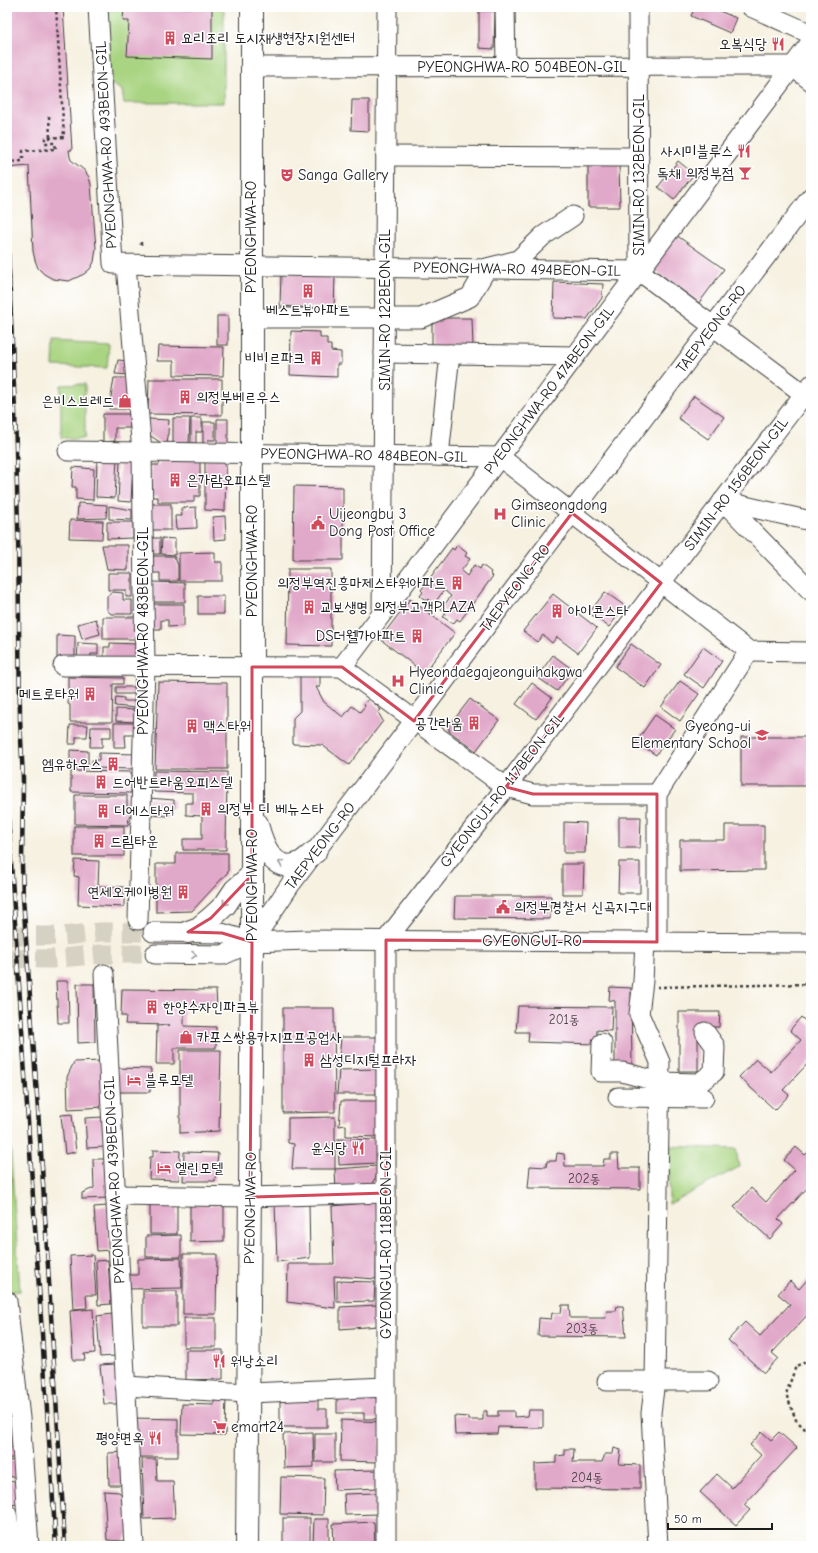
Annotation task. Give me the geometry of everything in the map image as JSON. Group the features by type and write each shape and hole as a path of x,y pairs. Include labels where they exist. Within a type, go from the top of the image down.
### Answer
{"main road":[{"name":"PYEONGHWA-RO","path":"247,1546 252,942 252,7"},
{"path":"252,802 261,839 269,855 274,860 285,865 292,865 300,863 315,852"},
{"path":"188,932 199,928 211,918 225,905 235,890 252,875"}],"street":[{"name":"PYEONGHWA-RO 493BEON-GIL","path":"98,7 113,264 251,265"},
{"name":"SIMIN-RO 122BEON-GIL","path":"382,613 387,7"},
{"path":"505,7 506,67"},
{"name":"SIMIN-RO 132BEON-GIL","path":"638,7 639,270"},
{"path":"751,7 811,34"},
{"name":"PYEONGHWA-RO 474BEON-GIL","path":"342,667 811,42"},
{"name":"PYEONGHWA-RO 504BEON-GIL","path":"252,67 792,66"},
{"path":"792,66 811,81"},
{"path":"386,156 639,157"},
{"name":"TAEPYEONG-RO","path":"252,942 290,885 811,197"},
{"path":"251,318 421,318 470,297 487,268 518,260 543,236 573,216"},
{"name":"PYEONGHWA-RO 483BEON-GIL","path":"126,265 142,452 145,667 138,920"},
{"name":"PYEONGHWA-RO 494BEON-GIL","path":"251,265 639,270"},
{"path":"639,270 714,326 809,391"},
{"path":"384,353 575,356"},
{"path":"439,456 450,354"},
{"name":"SIMIN-RO 156BEON-GIL","path":"661,583 809,391"},
{"path":"68,451 252,454"},
{"name":"PYEONGHWA-RO 484BEON-GIL","path":"252,454 500,456"},
{"path":"500,456 749,651 811,652"},
{"path":"723,501 811,521"},
{"path":"723,501 811,591"},
{"name":"GYEONGUI-RO 117BEON-GIL","path":"386,940 506,787 661,583"},
{"path":"658,1546 651,1413 655,1381 660,1062 639,1014 642,987 651,942 658,794 749,651"},
{"path":"63,666 342,667 506,787 533,794 658,794"},
{"name":"GYEONGUI-RO","path":"153,932 222,933 252,942 386,940 811,943"},
{"name":"GYEONGUI-RO 118BEON-GIL","path":"386,940 386,1546"},
{"name":"GYEONGUI-RO","path":"155,954 223,955 252,942"},
{"name":"PYEONGHWA-RO 439BEON-GIL","path":"104,974 134,1546"},
{"path":"618,1097 699,1083 714,1072 715,1046 705,1032"},
{"path":"602,1042 601,1072 622,1072 660,1090 704,1098"},
{"path":"115,1195 250,1197 270,1195 386,1193"},
{"path":"7,1301 20,1418 29,1546"},
{"path":"607,1380 708,1381"},
{"path":"125,1386 248,1393 386,1387"},
{"path":"7,1514 12,1546"}],"path":[{"path":"7,162 24,161 23,151 56,149 55,143 45,143 45,138 64,137 56,7"},
{"path":"49,116 50,138"},
{"path":"642,987 811,984"},
{"path":"811,1360 796,1366 786,1394 796,1420 811,1435"}],"highlighted area":[{"path":"572,513 661,583 506,787 533,794 657,794 657,942 386,940 386,1193 250,1197 252,942 222,933 188,932 211,918 252,875 252,667 342,667 414,721"}],"green space":[{"path":"103,7 224,7 224,103 124,103 122,90 107,82"},
{"path":"54,341 109,344 107,368 53,366"},
{"path":"85,384 85,438 61,438 61,385"},
{"path":"808,863 811,863 811,929 808,929"},
{"path":"7,1095 20,1291 7,1292"},
{"path":"669,1146 736,1149 739,1167 669,1204"}],"building":[{"path":"7,7 63,7 72,150 69,150 71,160 84,170 89,177 91,185 96,248 94,262 90,269 84,274 69,281 53,279 44,274 38,268 33,251 29,166 7,168"},
{"name":"요리조리 도시재생현장지원센터","path":"124,7 212,8 212,59 127,56 129,21 123,21"},
{"path":"695,7 710,7 736,18 730,33 691,16"},
{"path":"479,11 495,11 494,49 479,48"},
{"path":"352,100 369,100 369,131 351,130"},
{"path":"678,161 694,174 674,200 658,187"},
{"path":"588,162 619,162 620,207 588,207"},
{"path":"676,235 724,269 699,303 652,268"},
{"name":"베스트뷰아파트","path":"281,273 335,276 334,309 280,306"},
{"path":"554,282 603,284 602,298 587,319 553,318"},
{"path":"217,316 228,316 228,345 217,345"},
{"path":"432,318 472,318 473,348 432,348"},
{"name":"비비르파크","path":"291,331 320,332 320,338 327,338 327,345 331,345 331,351 341,352 341,364 337,364 337,377 290,375"},
{"path":"158,346 224,347 223,376 174,375 174,361 157,361"},
{"path":"118,360 128,361 130,375 115,374"},
{"path":"114,378 130,378 130,407 126,409 109,409"},
{"name":"의정부베르우스","path":"149,379 222,379 222,415 148,414"},
{"path":"694,396 724,417 708,439 678,418"},
{"path":"103,414 130,414 130,428 115,428 115,441 103,442"},
{"path":"173,418 190,418 189,443 173,443"},
{"path":"191,418 202,418 202,432 196,432 196,443 191,443"},
{"path":"149,419 169,420 167,447 148,434"},
{"path":"217,419 228,419 228,446 217,445"},
{"path":"203,422 215,422 215,440 208,440 208,447 203,447"},
{"path":"97,456 117,457 115,498 96,497"},
{"name":"은가람오피스텔","path":"200,456 200,496 194,496 194,502 158,502 158,497 150,497 151,465 159,465 160,461"},
{"path":"226,457 225,511 205,510 205,458"},
{"path":"120,461 131,461 133,464 131,502 118,501"},
{"path":"73,467 94,469 93,500 76,499 76,487 72,487"},
{"name":"Uijeongbu 3 Dong Post Office","path":"294,486 343,487 343,560 293,560"},
{"path":"78,503 107,505 106,518 77,519"},
{"path":"151,504 171,504 171,530 151,530"},
{"path":"109,506 132,510 132,520 109,519"},
{"path":"196,507 197,528 176,529 175,516 182,516 181,508"},
{"path":"225,516 226,539 214,540 213,517"},
{"path":"70,520 103,521 102,539 69,538"},
{"path":"107,522 133,522 133,538 107,539"},
{"path":"146,538 160,538 160,554 146,554"},
{"path":"162,538 175,539 175,555 161,554"},
{"path":"102,545 128,545 128,570 107,569"},
{"name":"의정부역진흥마제스타워아파트","path":"457,545 467,553 465,556 470,559 461,571 467,576 474,565 480,569 482,565 491,572 490,574 493,576 460,621 457,619 453,624 443,617 446,613 441,609 451,596 444,590 434,604 429,599 427,601 420,596 423,592 421,590 452,548 454,550"},
{"path":"215,552 215,562 222,562 222,581 179,581 179,553"},
{"path":"148,556 174,556 178,565 178,581 160,581 160,573 149,573"},
{"name":"교보생명 의정부고객PLAZA","path":"288,569 331,569 331,646 287,645"},
{"path":"108,573 132,573 132,597 126,597 126,590 108,590"},
{"path":"153,582 185,583 185,602 152,602"},
{"path":"113,592 123,593 123,600 132,600 132,614 111,614 107,610 107,596"},
{"path":"605,592 625,606 609,627 589,613"},
{"name":"아이콘스타","path":"553,594 597,628 578,653 557,637 552,643 543,635 537,642 523,631"},
{"path":"198,596 224,596 224,614 198,614"},
{"name":"DS더웰가아파트","path":"410,599 455,633 424,673 380,639"},
{"path":"149,604 184,604 184,626 168,627 168,620 161,620 161,629 150,629"},
{"path":"103,617 137,617 137,639 103,639"},
{"path":"96,619 100,634 82,639 78,624"},
{"path":"57,635 75,636 75,660 57,660"},
{"path":"78,643 98,644 98,654 91,654 90,663 77,662"},
{"path":"110,643 137,644 136,658 104,664 104,647 110,647"},
{"path":"631,644 661,665 645,688 615,667"},
{"path":"703,647 722,661 704,688 684,674"},
{"path":"553,655 573,670 557,691 537,677"},
{"path":"300,675 320,675 320,687 316,687 324,702 343,717 352,706 360,712 369,698 381,710 378,712 383,721 349,765 322,745 293,744 293,718 300,711"},
{"name":"메트로타워","path":"68,677 123,678 123,684 113,684 112,722 70,722"},
{"path":"680,681 699,694 680,721 661,707"},
{"name":"맥스타워","path":"158,682 227,683 227,769 155,769"},
{"path":"532,683 552,698 536,719 516,704"},
{"path":"116,687 138,687 138,694 116,694"},
{"path":"116,697 124,698 124,701 138,701 137,708 115,706"},
{"name":"공간라움","path":"470,699 499,720 476,751 449,731 449,726"},
{"path":"116,709 136,710 136,722 116,721"},
{"path":"655,715 675,729 656,755 636,742"},
{"path":"114,723 135,723 135,735 125,735 126,747 114,747"},
{"path":"70,725 88,725 87,737 76,737 76,744 69,744"},
{"path":"91,727 111,727 111,737 102,737 102,747 90,747"},
{"path":"741,737 808,737 808,786 741,786"},
{"path":"70,750 88,751 88,768 70,768"},
{"name":"엠유하우스","path":"99,753 135,754 134,769 92,768 92,760 99,760"},
{"name":"드어반트라움오피스텔","path":"71,771 131,772 131,793 71,792"},
{"name":"의정부 디 베뉴스타","path":"154,771 227,772 226,850 183,850 183,839 202,839 202,816 186,815 186,803 193,803 193,793 154,792"},
{"name":"디에스타워","path":"75,795 127,795 127,807 132,807 132,815 129,816 128,825 75,824"},
{"path":"148,798 174,800 174,809 169,809 169,816 147,815"},
{"path":"619,817 641,817 640,848 619,848"},
{"path":"564,822 586,823 585,853 564,853"},
{"path":"725,825 764,825 764,870 680,871 680,840 725,840"},
{"name":"드림타운","path":"74,826 124,826 124,856 74,856"},
{"name":"연세오케이병원","path":"176,853 228,853 228,872 192,911 156,912 156,864 176,864"},
{"path":"75,860 99,861 98,886 124,887 124,907 78,905 79,877 74,876"},
{"path":"619,862 640,862 640,893 618,893"},
{"path":"562,864 584,864 583,894 562,894"},
{"name":"의정부경찰서 신곡지구대","path":"455,896 551,896 550,919 454,918"},
{"path":"56,981 68,981 69,1023 58,1023"},
{"path":"77,984 94,984 95,1042 78,1043"},
{"path":"610,987 631,988 632,1068 615,1067 615,1001 609,1000"},
{"name":"한양수자인파크뷰","path":"122,989 216,990 217,1007 184,1007 184,1026 216,1027 216,1048 174,1048 174,1064 156,1064 157,1026 170,1025 125,1024 126,1016 121,1016"},
{"path":"518,1006 612,1007 611,1031 597,1030 596,1044 528,1042 529,1032 516,1032"},
{"name":"삼성디지털프라자","path":"283,1008 334,1008 335,1112 283,1113"},
{"path":"679,1012 720,1012 719,1027 698,1027 698,1071 679,1071"},
{"path":"801,1017 811,1026 811,1060 783,1090 789,1095 775,1110 739,1077 756,1059 771,1072 801,1040 790,1030"},
{"path":"341,1037 379,1037 378,1061 339,1062"},
{"path":"180,1050 221,1050 219,1131 180,1133"},
{"path":"103,1061 105,1107 68,1109 67,1077 74,1062"},
{"name":"블루모텔","path":"118,1068 151,1069 150,1092 117,1092"},
{"path":"377,1069 376,1094 337,1094 339,1070"},
{"path":"341,1101 378,1101 380,1137 346,1136 346,1125 339,1126"},
{"path":"72,1114 76,1152 65,1154 61,1115"},
{"path":"103,1117 105,1147 87,1148 85,1118"},
{"path":"335,1117 335,1169 292,1169 294,1144 288,1143 288,1118"},
{"path":"338,1139 378,1140 377,1163 339,1165"},
{"path":"796,1147 805,1155 811,1149 811,1184 778,1219 783,1224 770,1239 734,1207 751,1188 766,1202 795,1170 784,1160"},
{"name":"엘린모텔","path":"153,1150 180,1151 179,1180 149,1179 150,1157 153,1157"},
{"path":"184,1152 218,1153 215,1181 183,1181"},
{"path":"557,1153 564,1154 565,1166 603,1166 604,1159 611,1159 611,1154 618,1154 619,1168 640,1168 640,1189 528,1188 530,1166 546,1167 547,1161 556,1161"},
{"path":"93,1159 107,1159 109,1198 82,1199 82,1193 94,1188"},
{"path":"377,1166 377,1175 368,1190 336,1190 335,1169"},
{"path":"377,1202 376,1279 334,1276 335,1308 287,1302 288,1264 334,1264 332,1206"},
{"path":"275,1203 309,1204 310,1258 277,1262"},
{"path":"150,1204 177,1204 177,1234 150,1234"},
{"path":"190,1205 224,1205 224,1241 190,1242"},
{"path":"107,1206 110,1250 97,1251 94,1207"},
{"path":"181,1235 181,1257 146,1257 146,1236"},
{"path":"183,1254 217,1254 216,1314 183,1314"},
{"path":"93,1255 96,1295 86,1295 87,1308 73,1309 70,1256"},
{"path":"181,1258 182,1288 125,1289 125,1275 138,1275 138,1259"},
{"path":"108,1260 111,1304 98,1305 96,1261"},
{"path":"807,1280 811,1283 811,1311 772,1353 778,1358 764,1373 728,1340 745,1322 760,1336 790,1304 778,1294 790,1281 799,1289"},
{"path":"337,1281 375,1282 374,1301 337,1302"},
{"path":"143,1291 177,1291 177,1326 143,1326"},
{"path":"377,1305 378,1326 340,1329 340,1307"},
{"path":"562,1305 569,1305 570,1318 606,1318 607,1311 616,1311 617,1306 623,1306 626,1337 538,1336 539,1318 551,1319 552,1313 561,1313"},
{"path":"93,1309 95,1353 84,1354 85,1360 73,1360 70,1311"},
{"path":"112,1314 115,1356 100,1357 97,1316"},
{"path":"184,1318 216,1318 216,1347 184,1347"},
{"path":"186,1350 223,1350 223,1379 186,1380"},
{"path":"115,1364 120,1404 104,1404 100,1365"},
{"path":"372,1392 379,1403 379,1419 364,1419 364,1413 337,1413 337,1393"},
{"path":"214,1395 226,1395 225,1435 181,1434 182,1404 214,1405"},
{"path":"280,1396 318,1396 318,1409 327,1409 327,1427 280,1427"},
{"path":"529,1410 543,1410 543,1428 498,1427 497,1434 455,1435 454,1416 469,1417 469,1420 483,1420 483,1411 487,1411 487,1416 498,1416 498,1411 514,1411 514,1417 528,1416"},
{"name":"평양면옥","path":"133,1418 178,1419 178,1457 133,1457"},
{"path":"341,1420 381,1422 379,1462 340,1461"},
{"path":"18,1423 20,1443 7,1445 7,1424"},
{"path":"762,1432 771,1440 779,1432 797,1448 744,1505 750,1510 736,1525 700,1492 717,1474 732,1488 761,1455 750,1445"},
{"path":"313,1433 314,1467 284,1468 283,1434"},
{"path":"315,1434 335,1434 335,1462 315,1462"},
{"path":"20,1446 17,1457 7,1459 7,1448"},
{"path":"614,1448 621,1450 619,1464 640,1465 640,1489 535,1488 535,1464 556,1463 556,1456 565,1455 565,1449 574,1449 573,1462 602,1462 605,1454 613,1454"},
{"path":"125,1452 125,1485 109,1485 108,1453"},
{"path":"142,1459 156,1459 157,1481 173,1481 175,1518 144,1519"},
{"path":"20,1460 21,1476 8,1477 7,1461"},
{"path":"378,1470 378,1488 335,1490 334,1471"},
{"path":"281,1477 324,1478 323,1515 280,1514"},
{"path":"18,1481 19,1504 8,1505 7,1482"},
{"path":"104,1491 119,1492 129,1503 130,1527 124,1541 107,1540"},
{"path":"378,1493 379,1514 345,1515 344,1494"},
{"path":"283,1518 310,1518 310,1546 283,1546"},
{"path":"314,1519 329,1519 329,1546 313,1546"},
{"path":"374,1522 375,1546 334,1546 333,1524"}],"tunnel":[{"path":"7,936 63,936 100,932 153,932"},
{"path":"7,958 51,959 102,954 155,954"}],"railway":[{"path":"7,226 15,410 18,527 20,719 23,779 23,897 42,1167 65,1546"},
{"path":"7,802 56,1546"}],"place":[{"name":"요리조리 도시재생현장지원센터","path":"170,38"},
{"name":"오복식당","path":"778,44"},
{"name":"사시미블루스","path":"744,151"},
{"name":"독채 의정부점","path":"745,173"},
{"name":"Sanga Gallery","path":"287,175"},
{"name":"베스트뷰아파트","path":"308,291"},
{"name":"비비르파크","path":"316,358"},
{"name":"의정부베르우스","path":"185,397"},
{"name":"은비스브레드","path":"125,401"},
{"name":"은가람오피스텔","path":"175,480"},
{"name":"Gimseongdong Clinic","path":"500,514"},
{"name":"Uijeongbu 3 Dong Post Office","path":"318,523"},
{"name":"의정부역진흥마제스타워아파트","path":"457,583"},
{"name":"교보생명 의정부고객PLAZA","path":"309,607"},
{"name":"아이콘스타","path":"557,611"},
{"name":"DS더웰가아파트","path":"417,636"},
{"name":"Hyeondaegajeonguihakgwa Clinic","path":"398,681"},
{"name":"메트로타워","path":"90,694"},
{"name":"공간라움","path":"474,723"},
{"name":"맥스타워","path":"192,726"},
{"name":"Gyeong-ui Elementary School","path":"762,735"},
{"name":"엠유하우스","path":"113,764"},
{"name":"드어반트라움오피스텔","path":"101,782"},
{"name":"의정부 디 베뉴스타","path":"206,809"},
{"name":"디에스타워","path":"103,811"},
{"name":"드림타운","path":"99,841"},
{"name":"연세오케이병원","path":"183,892"},
{"name":"의정부경찰서 신곡지구대","path":"503,907"},
{"name":"한양수자인파크뷰","path":"152,1007"},
{"name":"카포스쌍용카지프프공업사","path":"186,1037"},
{"name":"삼성디지털프라자","path":"309,1060"},
{"name":"블루모텔","path":"134,1080"},
{"name":"윤식당","path":"358,1148"},
{"name":"엘린모텔","path":"164,1168"},
{"name":"워낭소리","path":"219,1361"},
{"name":"emart24","path":"220,1427"},
{"name":"평양면옥","path":"155,1438"}]}
